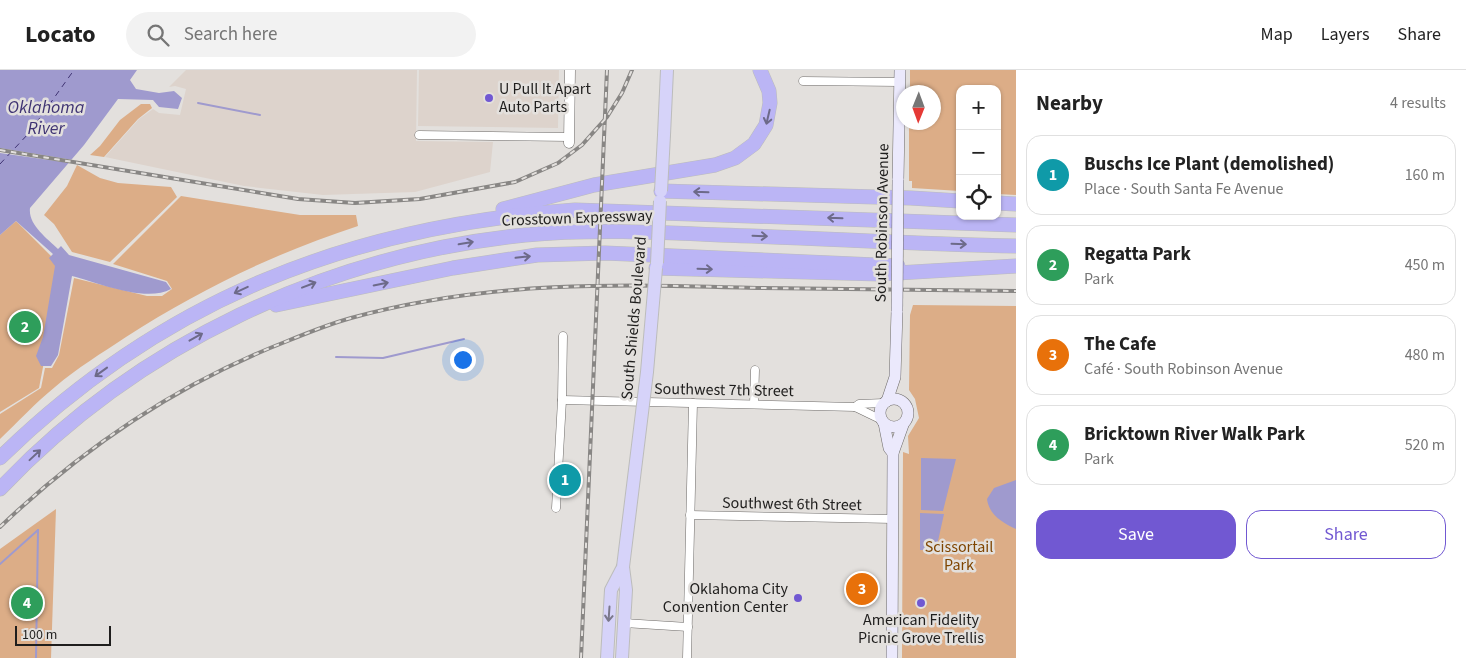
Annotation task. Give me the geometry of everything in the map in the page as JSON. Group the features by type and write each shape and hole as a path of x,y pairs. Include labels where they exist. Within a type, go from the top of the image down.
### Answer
{"highway":[{"path":"458,223 557,193 715,165 735,158 754,144 767,120 770,104 769,91 760,70"},
{"path":"661,191 956,201"},
{"path":"1001,203 1016,204"},
{"name":"Crosstown Expressway","path":"0,458 54,409 99,373 148,341 210,305 265,280 335,253 380,240 458,223 525,214 606,210 1016,225"},
{"name":"Crosstown Expressway","path":"0,489 62,430 130,378 180,346 248,311 323,280 387,260 473,242 527,235 642,232 1016,246"},
{"path":"248,311 471,265 537,255 604,253 898,266"},
{"path":"656,265 903,274 1016,266"}],"main road":[{"name":"South Shields Boulevard","path":"622,658 626,590 623,567 646,372 656,265 667,70"},
{"name":"South Robinson Avenue","path":"885,402 895,377 900,70"},
{"name":"South Robinson Avenue","path":"895,377 904,402"},
{"path":"892,658 893,454 903,424 909,414 904,402 895,399 885,402 880,411 889,448 893,454"},
{"path":"883,421 894,427 903,424"},
{"name":"South Shields Boulevard","path":"607,658 611,590 623,567"},
{"path":"608,638 624,623"}],"street":[{"path":"419,135 569,140 570,70"},
{"path":"802,81 899,82"},
{"path":"556,508 562,400 562,336"},
{"path":"754,404 755,370"},
{"name":"Southwest 7th Street","path":"562,400 855,407 883,421"},
{"path":"855,407 859,404 885,402"},
{"path":"687,658 692,403"},
{"name":"Southwest 6th Street","path":"690,515 894,519"},
{"path":"624,623 688,627"}],"shaded area":[{"path":"186,70 417,70 416,141 493,142 490,172 415,192 323,195 244,186 105,157 139,119 153,109 159,113 180,115 186,89 175,86 169,87"},
{"name":"U Pull It Apart Auto Parts","path":"419,70 559,70 558,128 418,126"}],"green space":[{"path":"910,70 1016,70 1016,195 1001,194 1001,85 956,85 956,191 912,188 912,181 909,181 909,130 941,130 941,85 910,85"},
{"path":"141,104 150,104 152,108 138,119 104,157 90,155 100,146 120,120"},
{"path":"77,165 100,178 118,183 171,187 177,197 110,262 72,252 54,224 44,215 67,186"},
{"path":"181,196 300,215 356,215 358,226 297,248 238,274 154,320 63,380 40,399 0,439 0,414 41,388 45,368 52,368 59,355 74,278 147,296 162,296 172,289 167,281 113,264"},
{"path":"16,221 62,267 39,388 0,412 0,235"},
{"name":"Scissortail Park","path":"913,305 1016,306 1016,658 902,658 903,452 909,454 908,436 919,418 915,399 909,390 910,315"},
{"path":"56,509 51,658 0,658 0,549"}],"water":[{"name":"Oklahoma River","path":"0,70 137,70 130,80 136,89 159,93 174,91 182,98 178,109 159,107 153,100 118,99 84,145 30,208 30,214 35,226 58,249 61,246 69,255 166,282 171,289 161,293 136,293 72,276 58,355 51,366 41,366 36,356 43,337 55,266 49,258 53,254 16,221 0,235"},
{"path":"921,458 956,459 943,511 921,510"},
{"path":"1016,480 1016,529 994,514 988,505 987,499 994,488"},
{"path":"920,513 944,514 936,550 920,550"}],"pier":[{"path":"0,148 73,160 70,163 0,153"}],"waterway":[{"path":"198,103 260,115"},
{"path":"336,357 383,358 464,339"},
{"path":"0,564 38,530"},
{"path":"36,658 38,530"}],"ferry route":[{"path":"0,164 29,133 74,70"}],"railway":[{"path":"581,658 607,70"},
{"path":"0,150 298,199 355,203 420,199 515,182 558,163 582,145 607,117 622,93 632,70"},
{"path":"0,527 65,470 99,444 170,398 207,377 245,359 326,326 351,318 454,297 555,287 657,286 1016,291"}],"place":[{"name":"U Pull It Apart Auto Parts","path":"489,98"},
{"name":"Regatta Park","path":"25,327"},
{"name":"Buschs Ice Plant (demolished)","path":"565,480"},
{"name":"The Cafe","path":"862,589"},
{"name":"Oklahoma City Convention Center","path":"798,598"},
{"name":"Bricktown River Walk Park","path":"27,603"},
{"name":"American Fidelity Picnic Grove Trellis","path":"921,603"}]}
